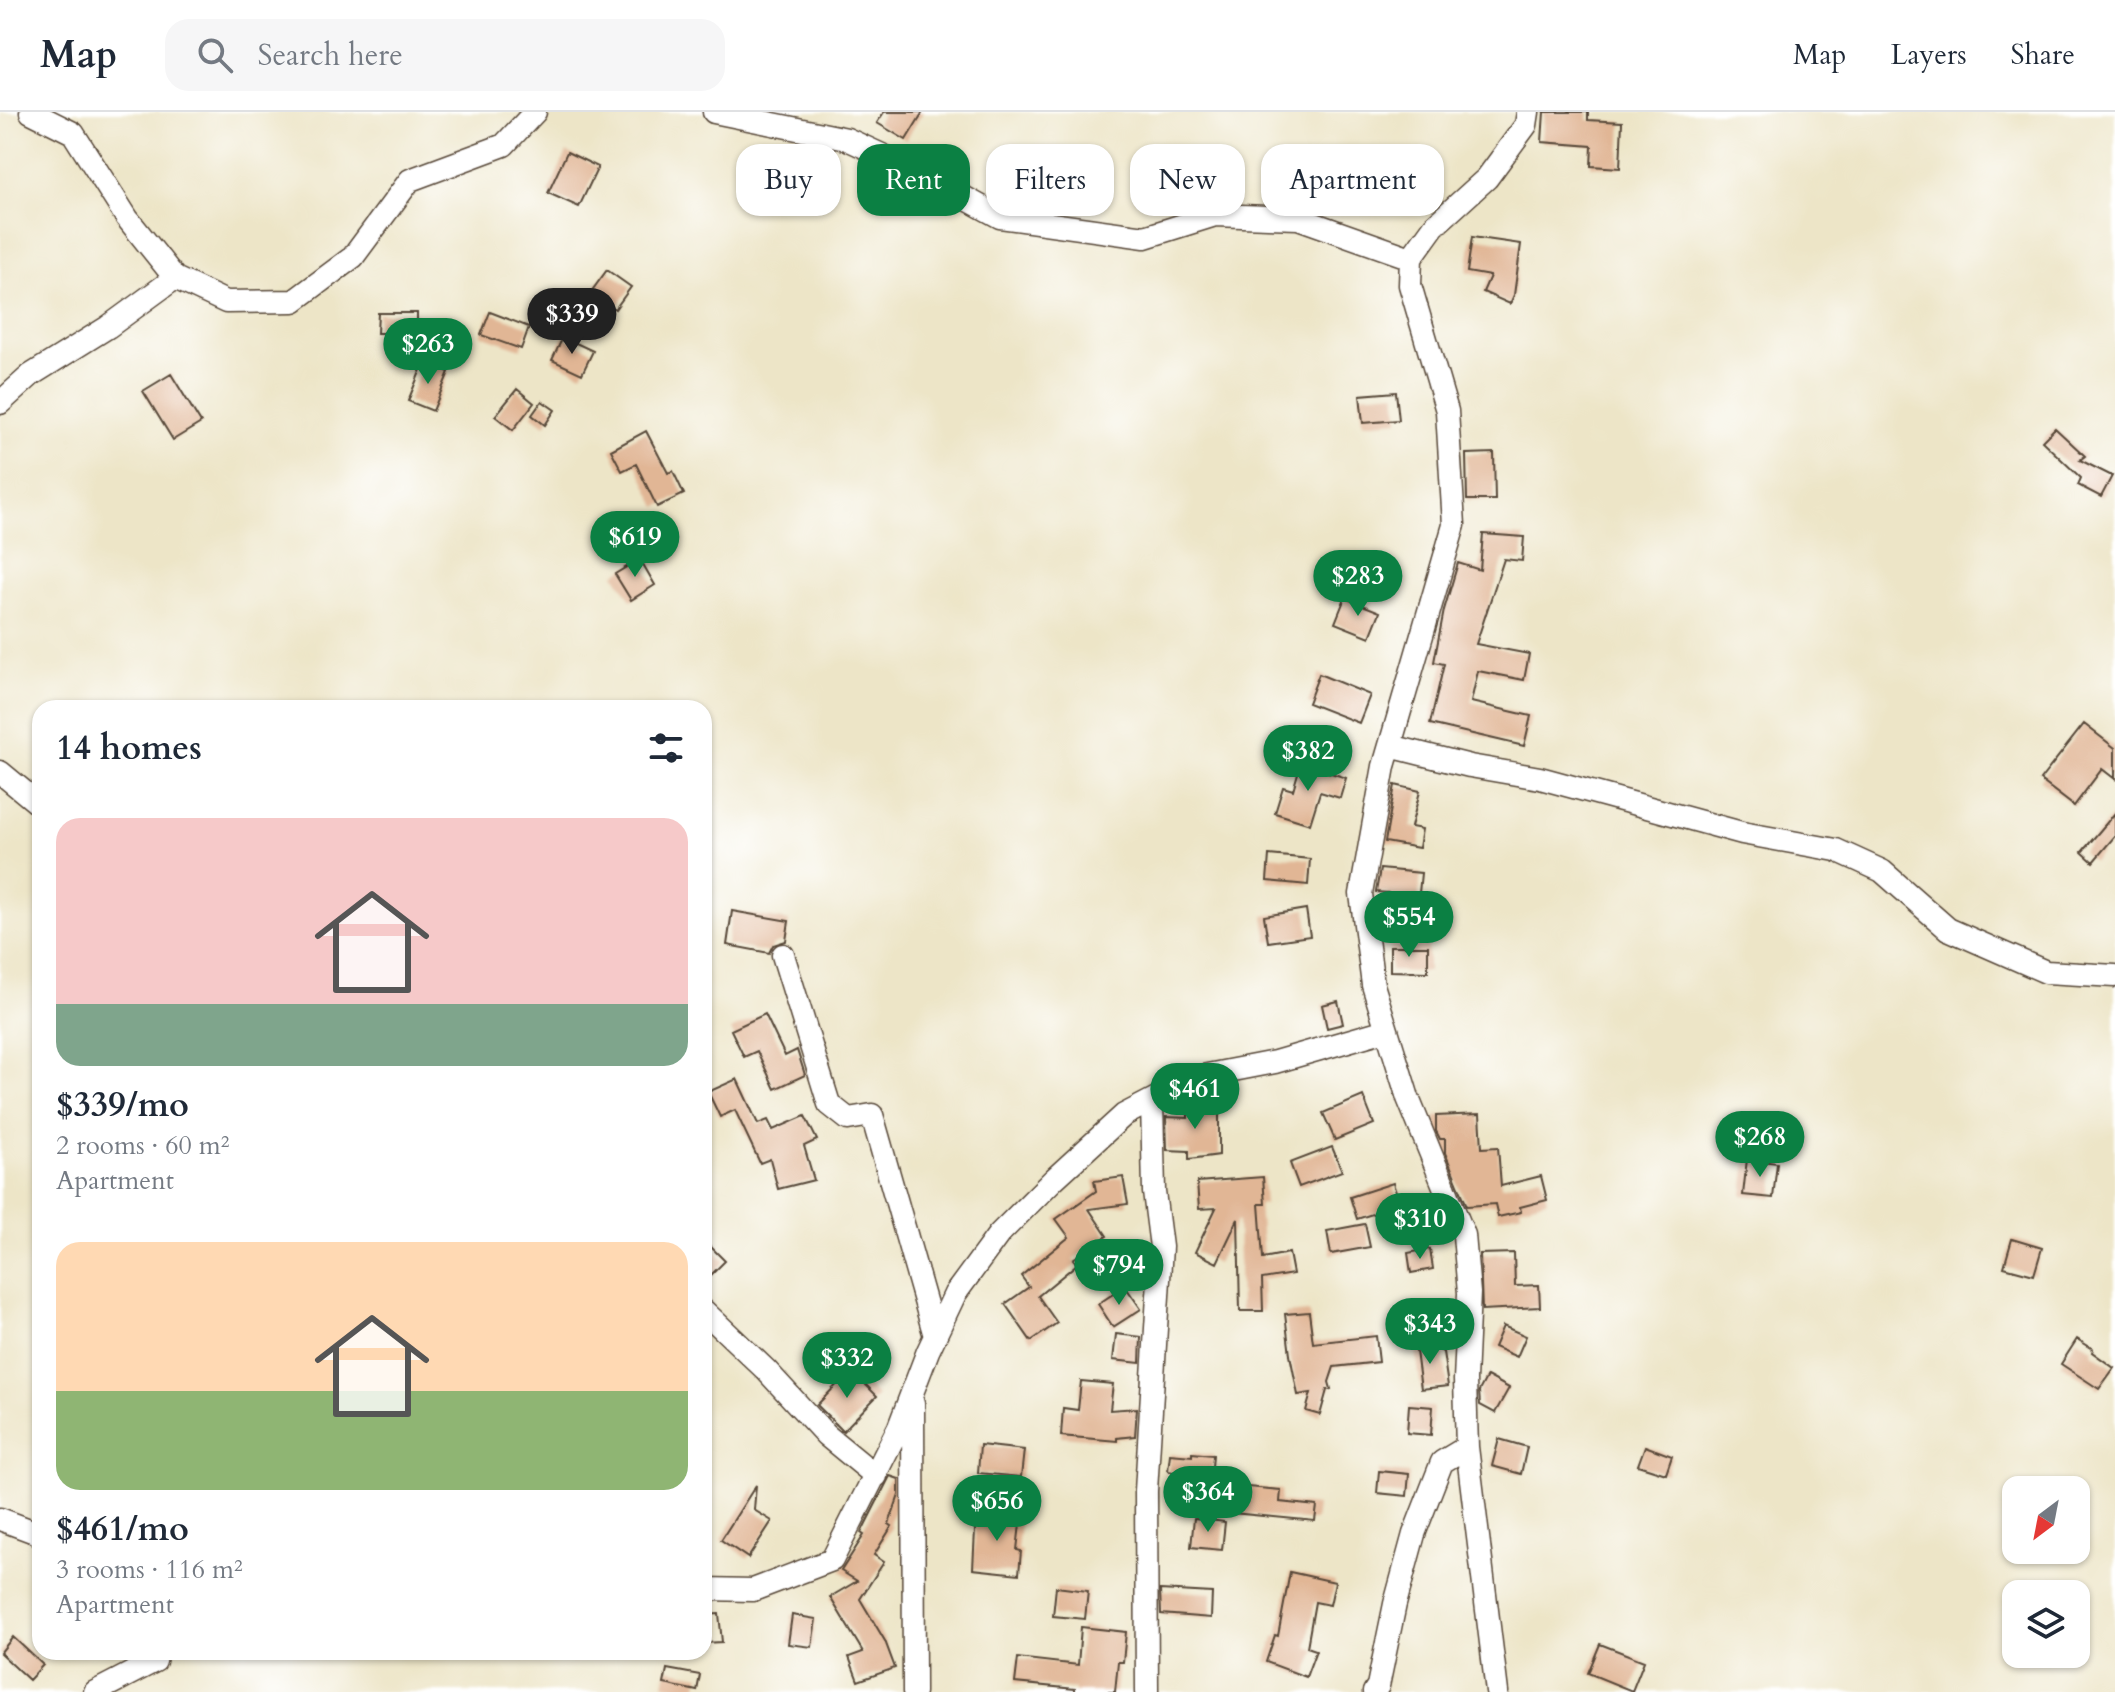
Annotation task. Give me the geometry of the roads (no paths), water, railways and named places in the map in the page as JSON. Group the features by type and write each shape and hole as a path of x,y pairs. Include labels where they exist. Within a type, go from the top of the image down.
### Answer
{"street":[{"path":"31,112 73,133 127,218 175,278 226,302 294,301 353,257 410,180 504,145 535,112"},
{"path":"714,112 847,139 908,167 1000,217 1145,237 1215,215 1298,218 1411,258"},
{"path":"1497,1692 1467,1447 1465,1380 1469,1293 1464,1235 1408,1098 1386,1030 1373,985 1361,894 1390,746 1454,525 1447,411 1410,285 1411,258 1434,226 1487,178 1526,125 1528,112"},
{"path":"0,403 31,375 108,327 175,278"},
{"path":"1390,746 1470,766 1540,778 1742,833 1836,850 1882,871 1948,929 2046,972 2115,976"},
{"path":"0,772 32,798"},
{"path":"783,955 829,1104 848,1119 872,1115 935,1336"},
{"path":"712,1589 753,1590 832,1560 876,1476 955,1294 999,1234 1124,1115 1197,1077 1275,1062 1386,1030"},
{"path":"1147,1692 1146,1491 1161,1247 1154,1192 1152,1101"},
{"path":"712,1319 766,1370 826,1435 876,1476"},
{"path":"913,1390 914,1692"},
{"path":"1374,1692 1378,1686 1414,1534 1442,1462 1467,1447"},
{"path":"0,1519 32,1531"},
{"path":"95,1692 155,1660"}]}
